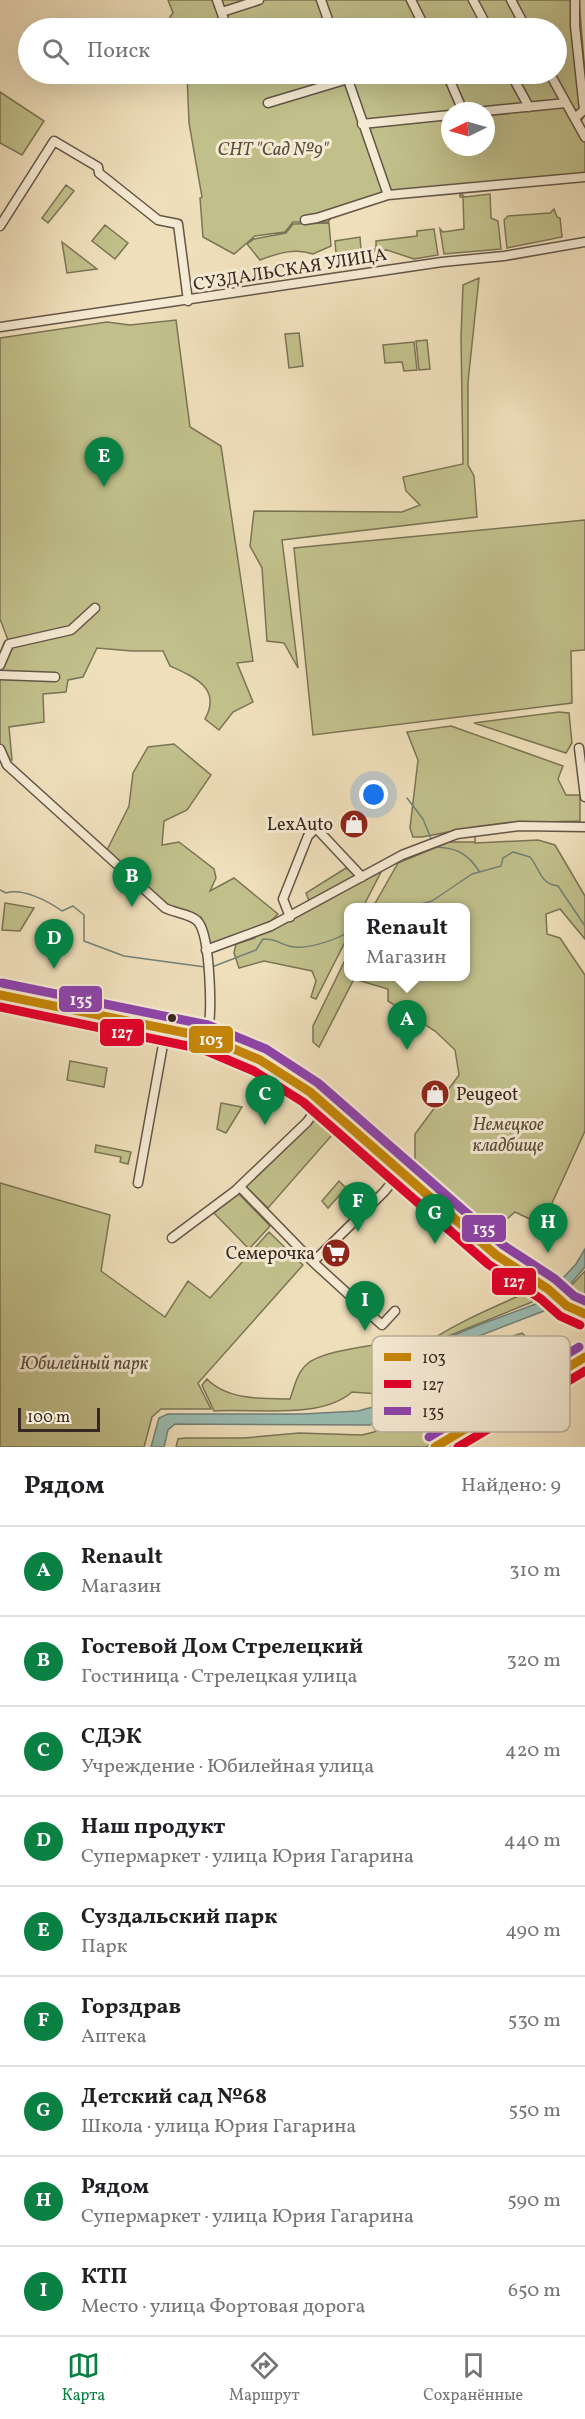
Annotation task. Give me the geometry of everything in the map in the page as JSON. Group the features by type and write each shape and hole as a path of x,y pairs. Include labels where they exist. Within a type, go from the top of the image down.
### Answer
{"main road":[{"path":"0,988 172,1019 208,1033 260,1060 324,1098 480,1234 585,1314"},
{"path":"0,995 166,1028 208,1033"},
{"path":"324,1098 400,1171 485,1246 551,1286"},
{"path":"562,1298 585,1305"},
{"path":"570,1366 585,1357"},
{"path":"435,1447 460,1432"}],"street":[{"path":"217,0 224,18"},
{"path":"222,12 259,0"},
{"path":"321,0 327,18"},
{"path":"411,0 420,18"},
{"path":"473,0 483,18"},
{"path":"511,0 521,18"},
{"path":"575,0 574,26 584,110 575,118"},
{"path":"268,103 324,84"},
{"path":"350,84 388,195"},
{"path":"451,84 459,102"},
{"path":"516,84 529,107"},
{"path":"556,84 585,137"},
{"path":"495,110 566,103"},
{"path":"362,124 441,116"},
{"path":"0,226 54,141 98,167 99,173 158,219 178,224 188,301"},
{"path":"305,219 316,218 388,195 585,177"},
{"name":"СУЗДАЛЬСКАЯ УЛИЦА","path":"0,327 585,242"},
{"path":"0,665 9,644 71,630 95,608"},
{"path":"0,675 55,677"},
{"path":"579,748 585,797"},
{"path":"0,749 7,765 165,908 199,922 206,950 208,1033"},
{"path":"206,950 291,917 363,877 438,840 494,828 585,826"},
{"path":"291,917 283,899 308,836 316,828 363,877"},
{"path":"138,1183 166,1028"},
{"path":"172,1238 240,1187 307,1122 324,1098"},
{"path":"313,1262 384,1192 400,1171"},
{"path":"240,1187 313,1262 382,1325 395,1311"}],"green space":[{"name":"СНТ \"Сад №9\"","path":"168,0 579,0 585,74 585,115 581,121 585,130 585,176 372,200 335,212 328,222 293,222 285,232 255,236 234,254 203,237 200,198 202,197 189,123 187,84 567,84 567,18 170,18 173,13"},
{"path":"0,92 44,121 22,155 0,143"},
{"path":"66,185 74,191 48,223 42,218"},
{"path":"460,193 465,197 490,194 491,218 498,221 501,249 444,254 440,229 443,232 464,229 463,197 460,197"},
{"path":"554,209 557,217 560,218 562,237 507,248 504,220 508,216 550,213"},
{"path":"329,223 331,246 313,254 300,251 286,252 260,260 247,244 254,239 286,233 293,224"},
{"path":"105,225 128,243 115,259 92,241"},
{"path":"434,229 438,255 414,259 387,250 336,254 335,241 360,237 361,250 376,249 376,241 417,236 417,231"},
{"path":"62,242 97,269 67,273"},
{"path":"479,278 468,382 468,465 474,476 477,517 282,540 298,668 284,643 267,641 262,568 250,546 254,511 402,512 420,505 406,491 403,477 463,464 461,337 463,285"},
{"path":"176,320 190,427 221,446 253,661 237,663 253,702 233,712 219,730 205,719 210,699 208,692 196,679 170,666 163,651 97,648 83,677 68,680 66,692 43,694 44,722 9,727 12,760 0,760 0,653 5,641 8,640 0,619 0,338 107,322 130,325"},
{"path":"299,333 303,366 289,368 285,334"},
{"path":"427,340 430,369 419,370 416,341"},
{"path":"414,342 417,370 404,371 402,362 385,363 383,345"},
{"path":"585,520 585,650 571,651 572,703 313,735 294,548"},
{"path":"559,712 569,713 572,743 566,753 474,723"},
{"path":"451,726 563,766 558,779 566,795 580,795 580,821 513,823 413,837 410,828 418,760 407,732"},
{"path":"174,744 211,775 187,810 164,821 162,845 179,842 214,869 216,878 210,891 234,878 278,914 270,922 252,930 210,944 201,917 167,907 107,850 129,806 133,773 148,747"},
{"name":"Немецкое кладбище","path":"538,840 555,845 585,896 585,939 560,909 546,914 547,934 560,938 585,975 585,1131 542,1225 515,1212 501,1224 494,1235 415,1163 415,1134 459,1075 455,1050 435,1031 388,1001 388,989 361,981 470,981 470,903 375,903 398,863 449,842"},
{"path":"346,868 364,880 381,872 365,903 344,903 344,944 316,999 311,997 316,981 312,971 264,961 239,968 234,953 236,944 255,938 252,930 255,937 312,908 306,893"},
{"path":"5,903 34,908 20,931 2,930"},
{"name":"Немецкое кладбище","path":"344,962 344,981 353,981 319,1047 313,1042 313,1026"},
{"path":"70,1061 107,1068 104,1087 67,1080"},
{"path":"221,1103 242,1107 226,1133 217,1129"},
{"path":"315,1112 323,1112 334,1122 332,1135 268,1208 244,1185"},
{"path":"96,1145 131,1152 128,1164 120,1162 121,1157 95,1152"},
{"path":"339,1181 346,1188 328,1208 322,1201"},
{"name":"Юбилейный парк","path":"0,1183 110,1215 101,1271 165,1317 188,1281 210,1298 269,1232 303,1265 198,1383 211,1409 161,1409 152,1417 144,1447 0,1447"},
{"path":"238,1193 270,1226 249,1249 214,1213"},
{"path":"585,1271 585,1298 576,1295 569,1288"},
{"path":"528,1292 532,1302 448,1336 438,1336"},
{"path":"372,1345 372,1393 352,1392 339,1401 305,1410 214,1411 202,1385 207,1379 215,1386 235,1395 290,1399 300,1372 306,1365 313,1360 336,1352"},
{"path":"374,1432 443,1432 440,1440 426,1447 176,1447 178,1439 185,1438 244,1438 299,1433 362,1435"}],"water":[{"path":"585,1249 585,1267 549,1309 479,1336 452,1336 541,1302 576,1264"},
{"path":"372,1407 372,1423 370,1425 175,1424 168,1430 164,1447 151,1447 159,1418 168,1414 303,1414 358,1411"}],"waterway":[{"path":"407,798 423,819 432,841"},
{"path":"437,847 461,853 471,860 479,871"},
{"path":"425,903 432,901 472,874 501,866 503,858 513,852 530,857 544,879 558,886 585,926"},
{"path":"0,890 6,893 20,892 35,896 62,911 73,906 84,915 84,941 124,956 205,967"},
{"path":"212,967 256,950 263,939 303,947 328,941 344,934"}],"transit line":[{"name":"135","path":"2,983 208,1025 266,1049 318,1083 503,1245 555,1279 574,1296 585,1301"},
{"name":"103","path":"0,995 206,1037 260,1060 310,1092 496,1255 548,1289 567,1306 585,1314"},
{"name":"127","path":"0,1007 202,1049 254,1071 303,1102 488,1264 541,1299 560,1316 580,1325"},
{"name":"135","path":"570,1352 579,1347"},
{"name":"103","path":"570,1366 585,1357"},
{"name":"127","path":"570,1380 585,1371"},
{"name":"135","path":"429,1437 437,1432"},
{"name":"103","path":"435,1447 460,1432"},
{"name":"127","path":"458,1447 483,1432"}],"place":[{"name":"Суздальский парк","path":"104,487"},
{"name":"LexAuto","path":"354,824"},
{"name":"Гостевой Дом Стрелецкий","path":"132,907"},
{"name":"Наш продукт","path":"54,969"},
{"name":"Renault","path":"407,1050"},
{"name":"Peugeot","path":"435,1094"},
{"name":"СДЭК","path":"265,1125"},
{"name":"Горздрав","path":"358,1232"},
{"name":"Детский сад №68","path":"435,1244"},
{"name":"Семерочка","path":"336,1253"},
{"name":"Рядом","path":"548,1253"},
{"name":"КТП","path":"365,1331"}]}
